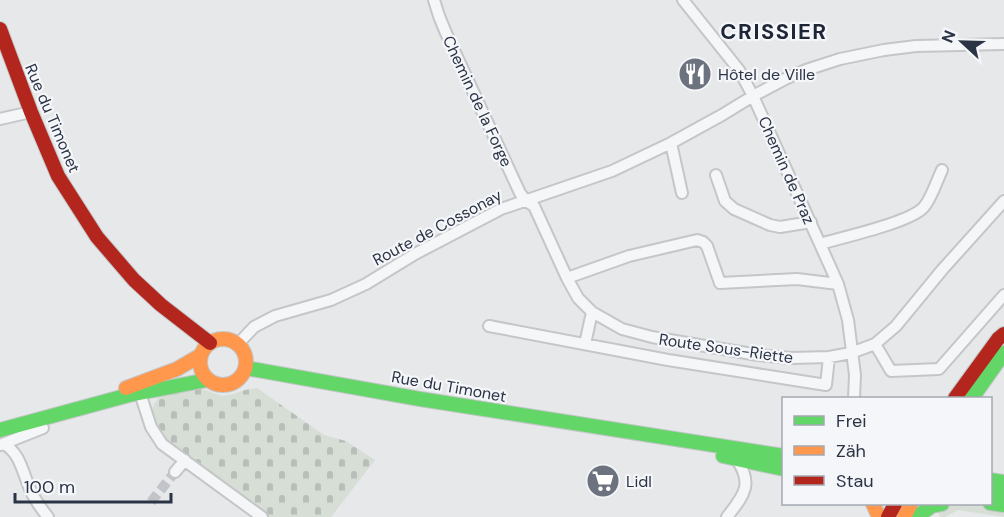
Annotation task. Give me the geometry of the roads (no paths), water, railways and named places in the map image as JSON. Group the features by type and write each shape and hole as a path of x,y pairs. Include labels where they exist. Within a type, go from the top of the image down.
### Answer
{"main road":[{"name":"Rue du Timonet","path":"0,29 58,177 97,237 134,280 205,349"},
{"path":"956,397 1004,334"},
{"path":"46,422 177,369 216,340 231,340 238,344 246,354 246,368 243,375 230,385 222,386 207,380 201,368 205,349"},
{"path":"973,397 1004,353"},
{"name":"Rue du Timonet","path":"246,368 646,436 782,456"},
{"path":"0,429 46,422 140,393 207,380"},
{"name":"Rue du Timonet","path":"646,436 737,460 782,469"},
{"path":"916,517 937,505"}],"street":[{"name":"Chemin de la Forge","path":"434,0 446,33 520,193 526,201"},
{"name":"Chemin de Praz","path":"683,0 739,70 811,222 837,284 848,320 855,375 854,397"},
{"name":"Route de Cossonay","path":"238,344 254,327 275,316 331,300 366,284 416,254 501,209 612,171 671,143 753,96 806,70 840,59 884,50 915,46 1004,44"},
{"path":"0,119 31,112"},
{"path":"671,143 682,193"},
{"name":"Chemin de Praz","path":"820,244 892,223 916,213 924,206 942,170"},
{"path":"716,175 725,201 734,209 780,227 811,222"},
{"name":"Route Sous-Riette","path":"526,201 534,206 578,298 592,312 622,329 672,341 791,358 830,357 851,353 875,344 896,326 942,270 1002,207"},
{"path":"567,278 629,256 697,240 704,242 707,246 720,283 797,279 837,284"},
{"path":"875,344 891,371 939,369 1004,295"},
{"path":"585,344 592,312"},
{"path":"489,326 668,360 826,385 830,357"},
{"path":"668,360 672,341"},
{"path":"755,374 758,355"},
{"path":"140,393 151,427 162,444 262,517"},
{"path":"2,444 46,422"},
{"path":"2,444 11,448 17,457 33,496 48,517"},
{"path":"175,472 185,460"},
{"path":"727,517 741,498 747,483 744,469 737,460"}],"tunnel":[{"path":"151,502 175,472"}],"place":[{"name":"Hôtel de Ville","path":"695,74"},
{"name":"Lidl","path":"603,481"}],"district":[{"name":"CRISSIER","path":"774,31"}]}
